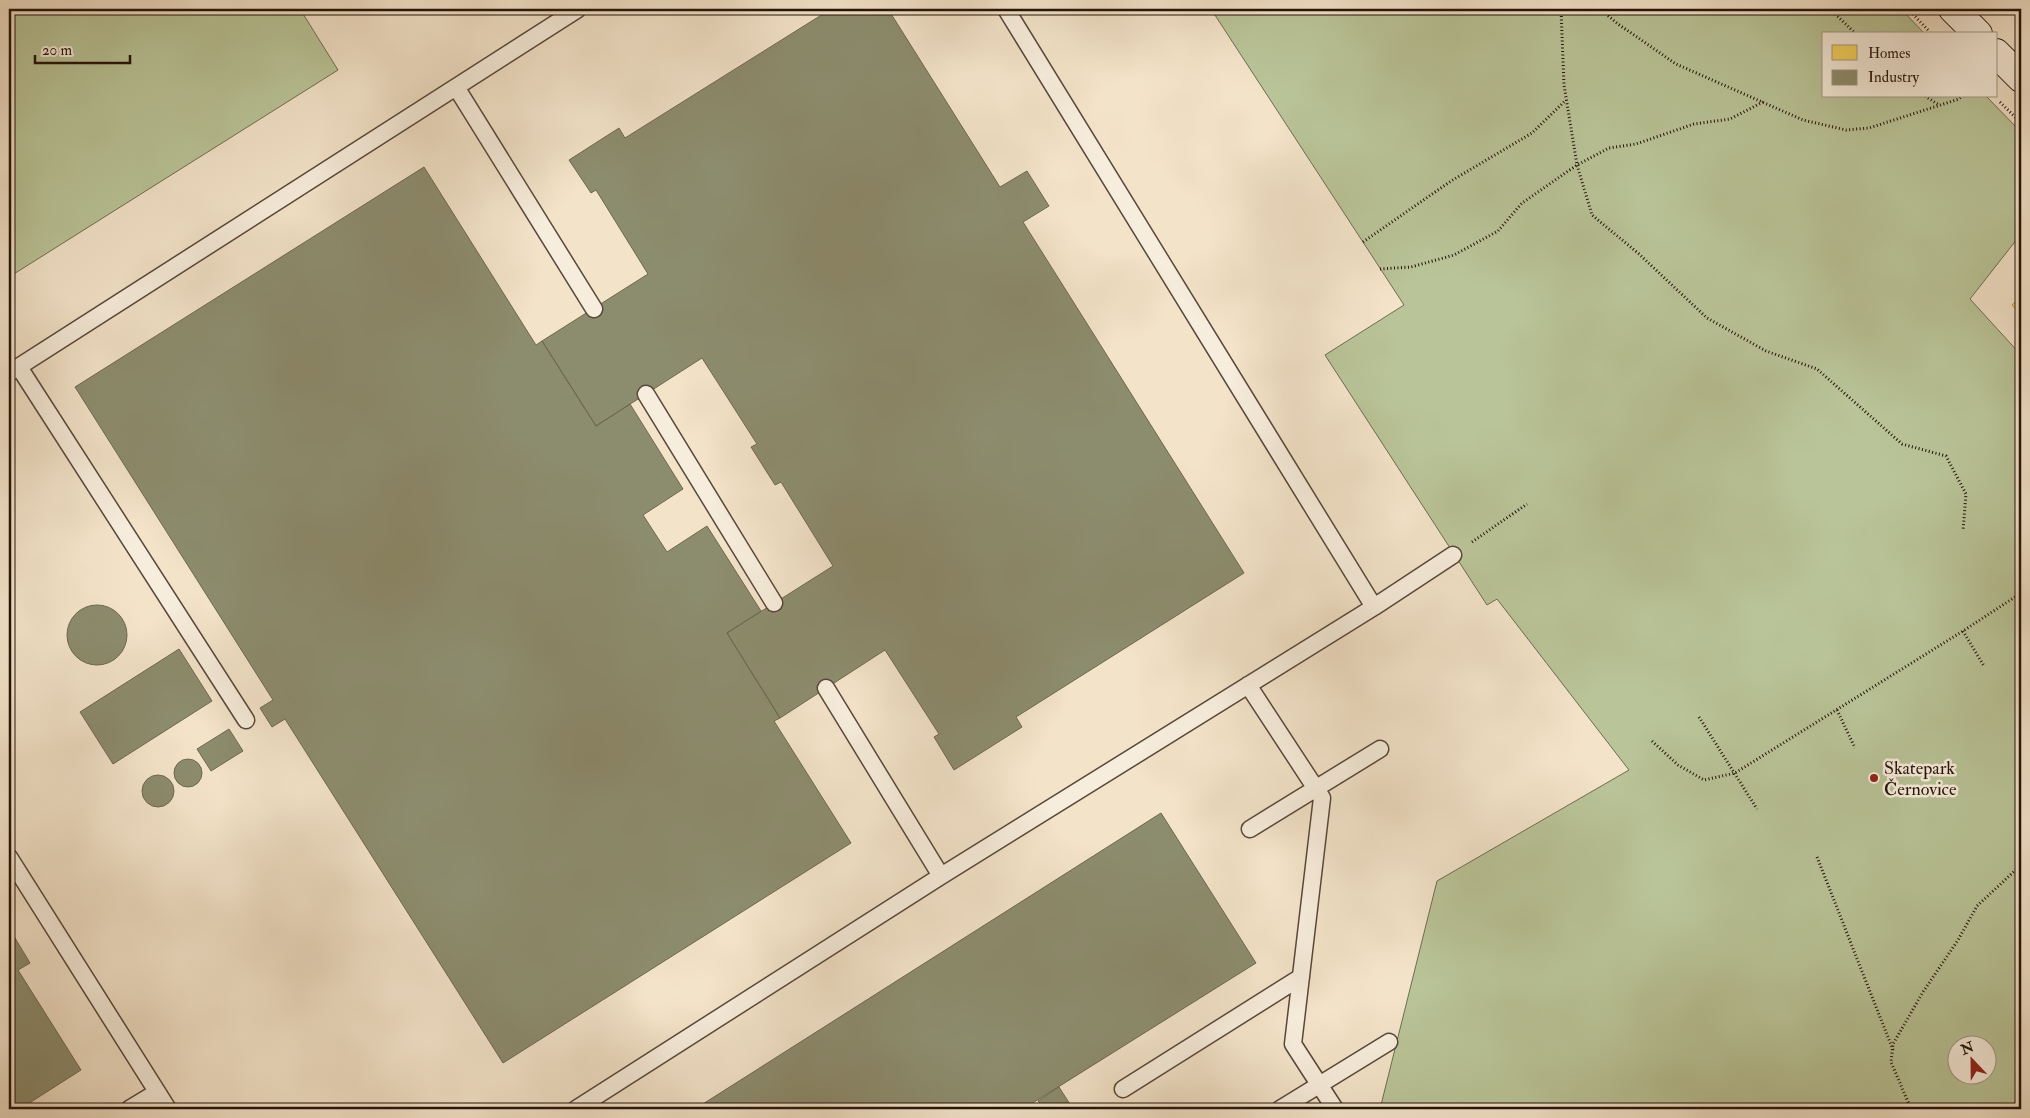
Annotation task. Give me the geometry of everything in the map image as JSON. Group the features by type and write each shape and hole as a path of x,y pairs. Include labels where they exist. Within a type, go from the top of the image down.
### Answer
{"street":[{"path":"1953,9 1976,32"},
{"path":"1998,55 2021,78"}],"lane":[{"path":"246,720 14,370 578,9"},
{"path":"1006,9 1374,607"},
{"path":"456,87 594,309"},
{"path":"646,394 774,603"},
{"path":"576,1109 941,876 1374,607 1453,555"},
{"path":"1248,685 1322,798 1294,1044 1335,1109"},
{"path":"826,688 941,876"},
{"path":"1250,829 1380,749"},
{"path":"9,857 168,1109"},
{"path":"1123,1089 1301,978"},
{"path":"1280,1109 1389,1042"},
{"path":"129,1109 157,1092"}],"path":[{"path":"1561,9 1566,100 1577,165 1592,215 1639,254 1707,318 1766,351 1817,369 1902,444 1946,456 1966,494 1963,531"},
{"path":"1600,9 1618,24 1676,64 1803,120 1846,130 1870,128 1940,106 1958,98"},
{"path":"1830,9 1854,32"},
{"path":"1908,9 1930,32"},
{"path":"1928,98 1940,106"},
{"path":"1996,98 2021,123"},
{"path":"1363,242 1451,181 1532,133 1566,100"},
{"path":"1380,269 1411,267 1454,255 1498,232 1522,203 1577,165 1608,148 1636,144 1694,124 1730,119 1762,102"},
{"path":"1453,555 1527,504"},
{"path":"1652,740 1678,765 1704,780 1735,773 2021,593"},
{"path":"1963,631 1984,666"},
{"path":"1837,710 1854,748"},
{"path":"1699,717 1757,809"},
{"path":"1817,857 1857,954 1893,1050"},
{"path":"1911,1109 1891,1062 1894,1044 1923,992 1978,906 2021,865"}],"green space":[{"path":"9,9 300,9 338,70 9,277"},
{"path":"1211,9 1901,9 1923,32 1822,32 1822,98 1988,98 2021,132 2021,234 1970,299 2021,355 2021,1109 1380,1109 1437,881 1629,770 1497,599 1487,605 1325,355 1404,305"}],"building: Homes":[{"path":"2021,296 2021,315 2012,305"}],"building: Industry":[{"path":"831,9 888,9 1000,187 1027,171 1049,206 1023,222 1244,573 1016,717 1022,727 954,770 934,737 939,734 885,650 780,718 727,633 833,566 781,482 775,485 751,447 757,444 702,358 596,426 542,341 648,274 596,190 591,193 569,160 619,128 625,138"},
{"path":"424,167 536,345 542,341 596,426 630,404 683,489 643,515 667,552 707,526 761,611 727,633 780,718 774,721 851,843 503,1063 285,719 272,727 260,708 273,700 75,387"},
{"path":"91,605 103,605 119,613 125,623 127,635 125,647 119,657 103,665 91,665 75,657 67,641 67,629 75,613"},
{"path":"179,649 212,701 113,764 80,712"},
{"path":"229,729 243,751 211,771 197,749"},
{"path":"188,759 198,763 202,773 198,783 188,787 178,783 174,773 178,763"},
{"path":"158,775 170,779 174,791 170,803 158,807 146,803 142,791 146,779"},
{"path":"1161,813 1256,963 1023,1109 695,1109"},
{"path":"9,928 30,963 18,970 81,1070 20,1109 9,1109"},
{"path":"1059,1087 1073,1109 1044,1109 1038,1101"}],"place":[{"name":"Skatepark Černovice","path":"1874,778"}]}
